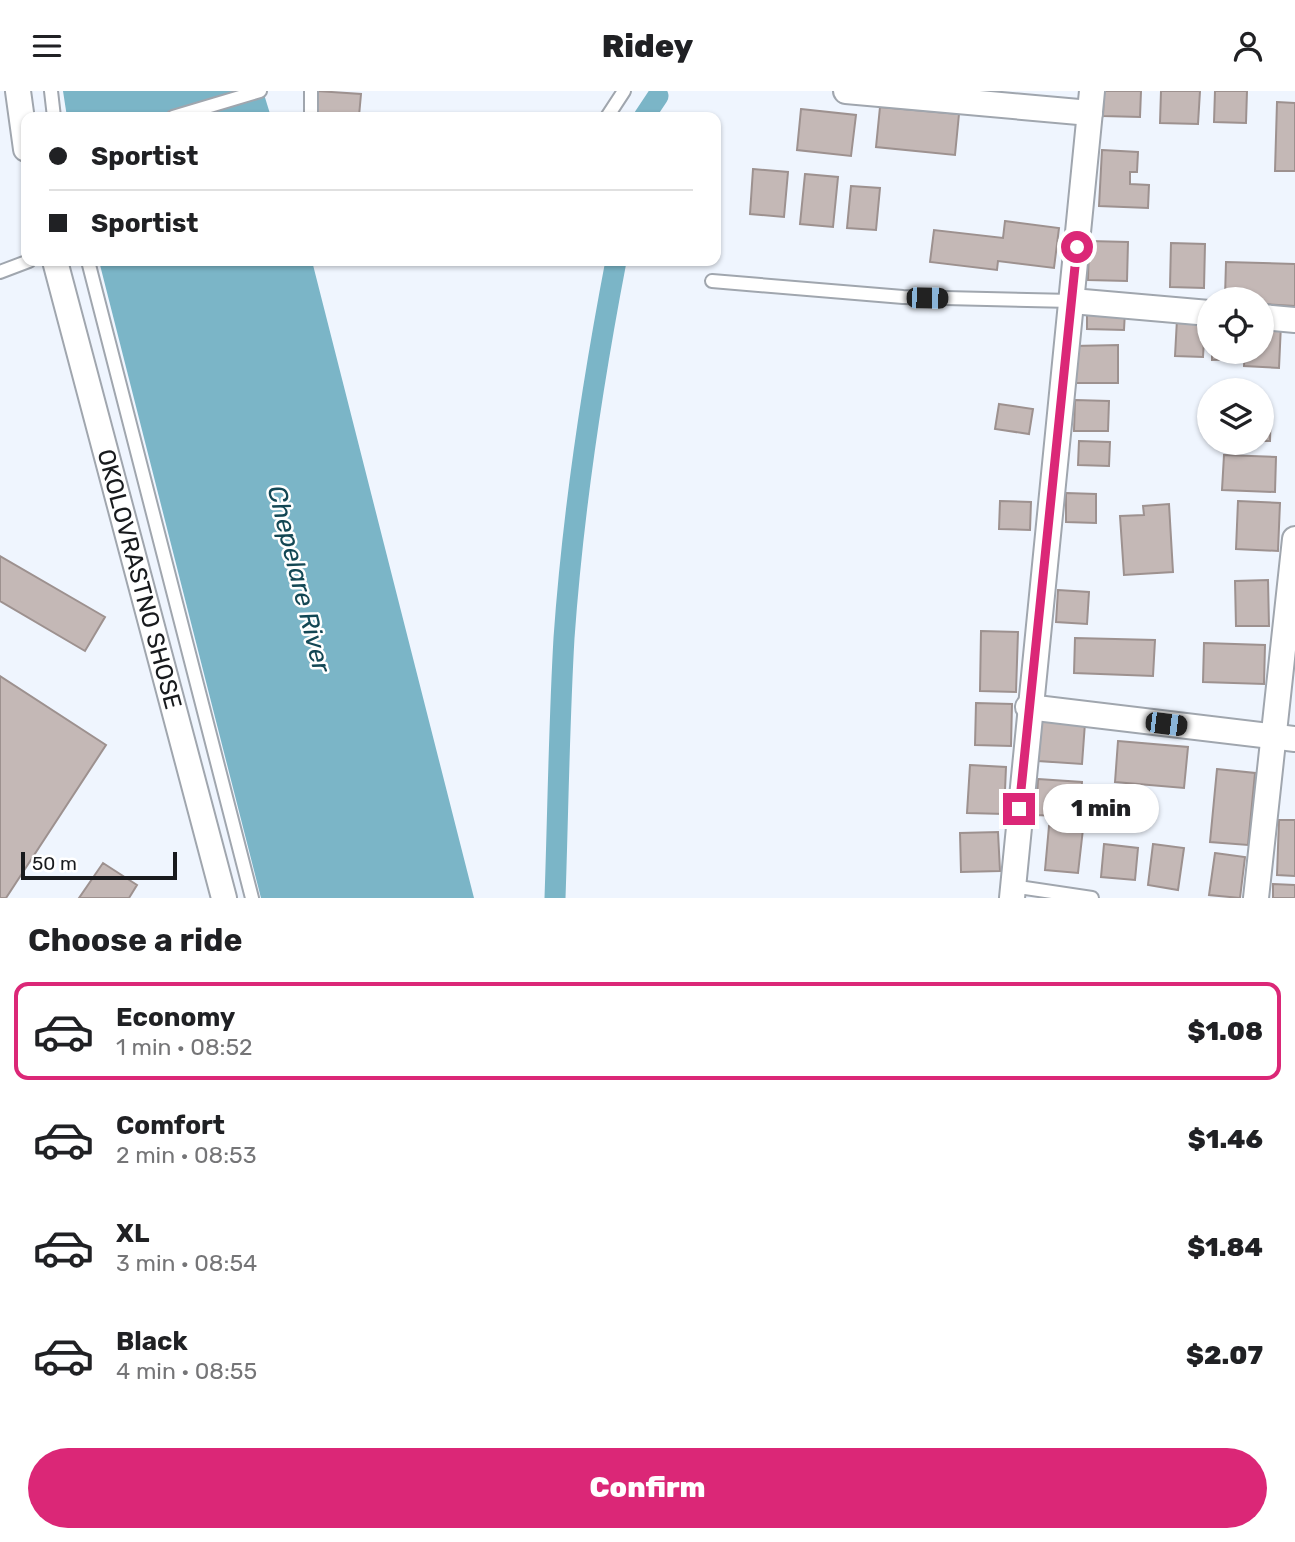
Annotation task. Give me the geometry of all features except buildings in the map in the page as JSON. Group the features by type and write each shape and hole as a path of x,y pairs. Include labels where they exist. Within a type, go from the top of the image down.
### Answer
{"street":[{"path":"18,91 21,113"},
{"path":"846,91 1091,102 1028,707 1012,892"},
{"name":"OKOLOVRASTNO SHOSE","path":"56,266 224,898"},
{"path":"1072,301 1197,312"},
{"path":"1274,318 1295,320"},
{"path":"1256,898 1285,738 1295,538"},
{"path":"1028,707 1285,738"}],"lane":[{"path":"51,91 53,112"},
{"path":"190,112 260,91"},
{"path":"311,91 311,112"},
{"path":"610,112 624,91"},
{"path":"0,272 21,264"},
{"path":"89,266 251,898"},
{"path":"712,281 902,297 1072,301"},
{"path":"1012,892 1092,898"}],"water":[{"path":"63,91 263,91 269,112 66,112"},
{"name":"Chepelare River","path":"100,266 313,266 474,898 261,898"}],"waterway":[{"path":"647,112 658,96"},
{"path":"555,898 561,703 568,590 584,449 615,266"}],"route":[{"path":"1019,809 1077,247"}]}
